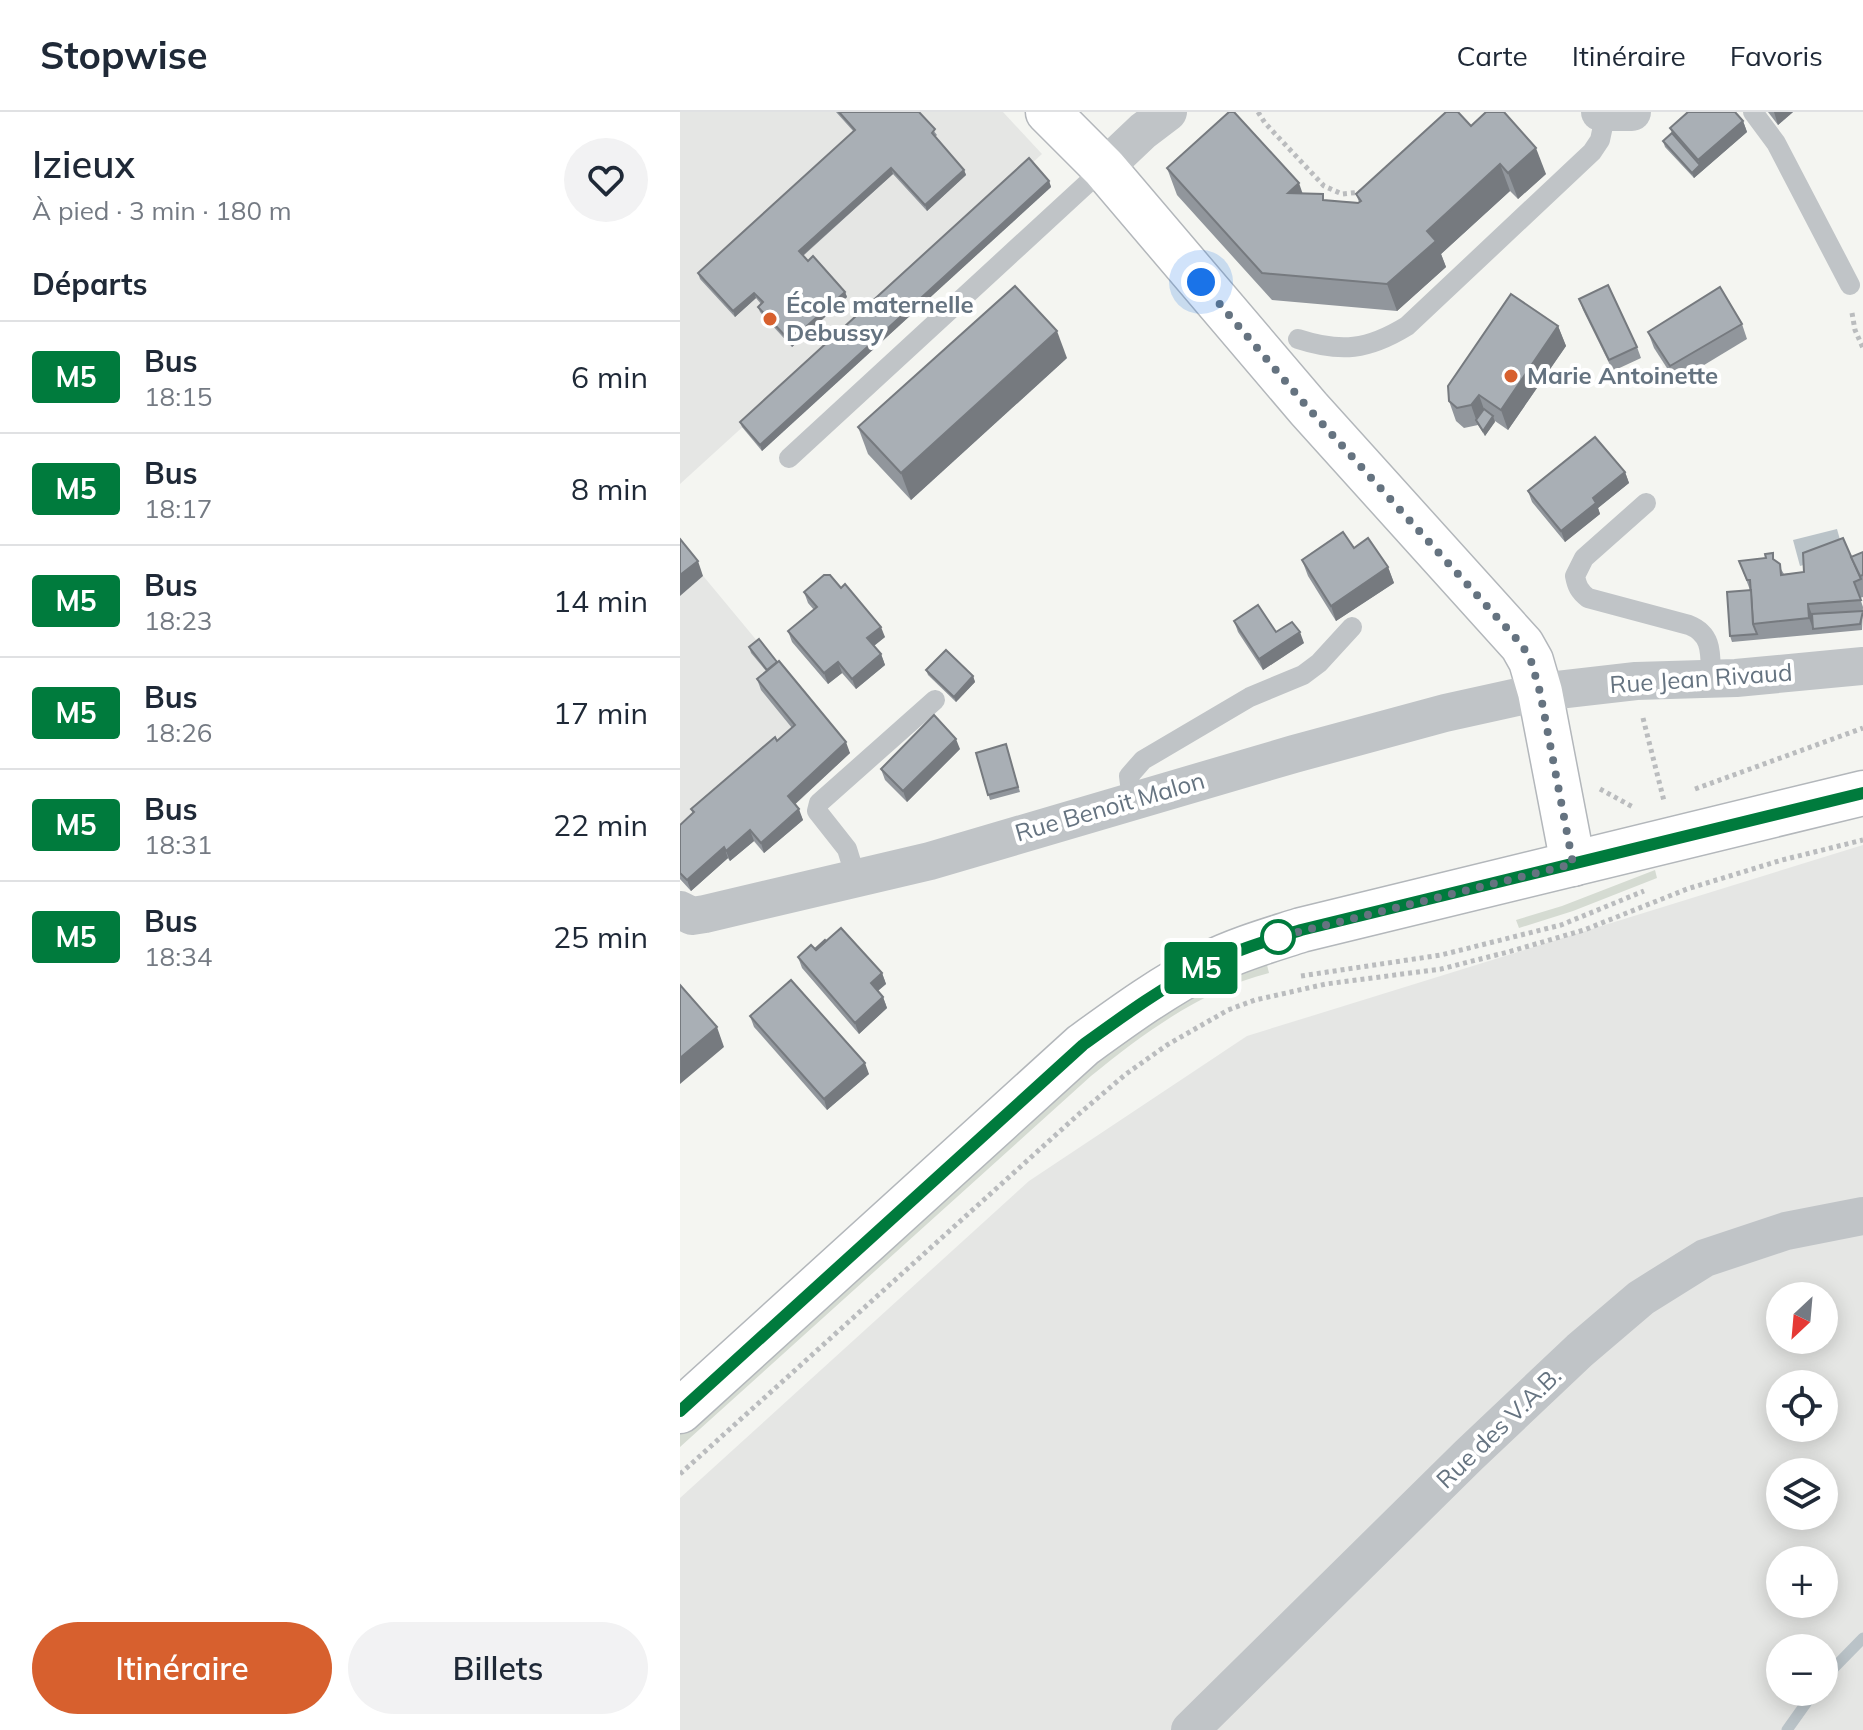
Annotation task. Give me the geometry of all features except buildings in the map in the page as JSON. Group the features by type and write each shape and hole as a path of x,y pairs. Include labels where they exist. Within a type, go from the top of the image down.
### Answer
{"main road":[{"path":"1048,112 1104,168 1309,409 1511,631 1531,661 1540,692 1573,864"},
{"path":"680,1411 1083,1045 1146,1000 1208,964 1252,945 1301,930 1863,793"}],"street":[{"path":"1104,168 1168,112"},
{"path":"1603,112 1632,112"},
{"name":"Rue Jean Rivaud","path":"1540,692 1636,681 1711,679 1863,666"},
{"name":"Rue Benoit Malon","path":"684,923 930,861 1132,800 1430,717 1540,692"},
{"name":"Rue des V.A.B.","path":"1190,1730 1469,1455 1580,1350 1641,1298 1705,1258 1786,1231 1863,1216"}],"lane":[{"path":"1298,339 1344,349 1370,346 1407,326 1592,152 1600,140 1603,112"},
{"path":"1753,112 1776,143 1850,285"},
{"path":"789,458 1104,168"},
{"path":"1646,503 1584,558 1575,576 1577,585 1580,592 1597,602 1695,627 1710,645 1711,679"},
{"path":"1132,800 1129,776 1143,760 1250,697 1303,675 1352,627"},
{"path":"856,878 847,849 817,811 819,803 935,700"}],"path":[{"path":"1258,112 1324,186 1342,194 1372,189"},
{"path":"1850,285 1851,318 1863,348"},
{"path":"1642,714 1667,814"},
{"path":"1694,789 1863,728"},
{"path":"1554,763 1639,810"},
{"path":"680,1474 1126,1074 1228,1010 1288,991 1441,969 1508,952 1584,930 1687,889 1782,860 1863,840"},
{"path":"1288,978 1441,955 1561,925 1652,888"}],"shaded area":[{"name":"École maternelle Debussy","path":"680,112 1003,112 1042,154 680,484"},
{"path":"1837,529 1844,554 1800,566 1793,540"},
{"path":"680,548 850,753 793,807 803,820 764,853 753,841 730,861 727,858 691,891 680,879"},
{"path":"1863,845 1863,1730 680,1730 680,1498 1029,1181 1247,1036"},
{"path":"1655,870 1657,878 1573,911 1519,928 1516,920"},
{"path":"1267,965 1269,973 1220,990 1197,1002 1153,1029 1091,1076 680,1447 680,1433 1111,1046 1210,985"}],"waterway":[{"path":"1838,1664 1863,1638"},
{"path":"1787,1730 1804,1706"}],"bus line":[{"name":"M5","path":"680,1411 1083,1045 1146,1000 1208,964 1252,945 1301,930 1863,793"}],"place":[{"name":"École maternelle Debussy","path":"770,319"},
{"name":"Marie Antoinette","path":"1511,376"}],"route":[{"path":"1201,282 1309,409 1522,645 1531,661 1540,692 1573,864 1278,937"}]}
